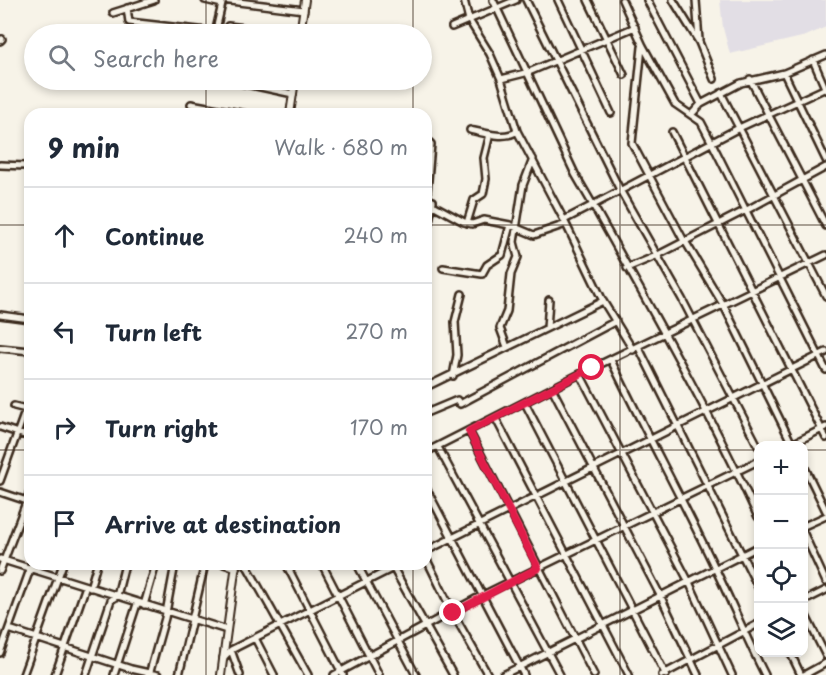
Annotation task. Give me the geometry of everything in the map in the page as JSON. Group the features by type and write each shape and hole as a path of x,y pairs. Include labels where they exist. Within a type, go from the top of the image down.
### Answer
{"main road":[{"path":"301,24 305,0"},
{"path":"291,108 294,90"},
{"path":"221,675 235,570"}],"street":[{"path":"113,13 154,0"},
{"path":"205,0 222,4"},
{"path":"218,24 222,0 304,10"},
{"path":"464,0 469,20 490,54 501,79 517,131 603,301 636,349 754,576"},
{"path":"493,0 529,72 575,174 666,334 754,507"},
{"path":"452,27 516,0"},
{"path":"526,0 620,190 693,320 756,441"},
{"path":"558,0 611,113"},
{"path":"588,0 624,75"},
{"path":"622,0 643,46 675,104 701,122 826,370"},
{"path":"647,0 701,104"},
{"path":"673,0 699,42 714,79"},
{"path":"696,0 699,42"},
{"path":"127,8 129,22 145,24"},
{"path":"501,79 529,72 635,27"},
{"path":"643,46 631,139 648,175 724,306 790,441"},
{"path":"692,115 701,104 750,79 784,73 826,55"},
{"path":"432,203 467,223 484,220 510,225 538,235 739,128 826,89 813,60"},
{"path":"784,73 826,160"},
{"path":"750,79 767,116 826,226"},
{"path":"274,90 293,94"},
{"path":"721,93 826,296"},
{"path":"191,104 213,108"},
{"path":"470,130 511,135 517,131"},
{"path":"672,132 753,291 790,370 824,429 826,438"},
{"path":"467,223 474,200 483,194 486,179 484,158 490,134"},
{"path":"507,348 500,328 507,311 511,274 518,257 514,242 523,185 533,159"},
{"path":"0,165 24,166"},
{"path":"627,268 656,256 747,210 826,167"},
{"path":"442,268 482,274 488,265 502,255 510,225"},
{"path":"432,448 826,255"},
{"path":"453,376 457,356 455,322 462,294"},
{"path":"548,328 549,300"},
{"path":"432,385 603,301"},
{"path":"0,315 24,318"},
{"path":"432,410 457,400 460,404 616,321"},
{"path":"0,348 24,350"},
{"path":"432,548 826,352"},
{"path":"611,360 649,441 716,568 743,633 765,675"},
{"path":"580,374 689,582 732,675"},
{"path":"552,388 660,595 698,675"},
{"path":"525,403 664,674 754,627"},
{"path":"14,406 24,409"},
{"path":"0,481 16,432 24,417"},
{"path":"495,417 629,675"},
{"path":"0,427 24,435"},
{"path":"800,441 824,429"},
{"path":"469,431 594,675"},
{"path":"438,447 560,675"},
{"path":"334,675 342,673 368,656 426,628 483,595 754,463"},
{"path":"808,474 826,511"},
{"path":"0,492 24,501"},
{"path":"432,500 524,675"},
{"path":"0,571 2,560 24,511"},
{"path":"808,524 826,516"},
{"path":"808,543 826,582"},
{"path":"503,675 575,637 755,549"},
{"path":"2,560 24,565"},
{"path":"0,653 31,570"},
{"path":"39,570 57,578 227,630"},
{"path":"23,675 60,570"},
{"path":"55,675 95,570"},
{"path":"86,675 111,600 117,596 124,570"},
{"path":"114,675 154,570"},
{"path":"149,674 174,570"},
{"path":"179,675 204,570"},
{"path":"250,570 308,675"},
{"path":"289,570 342,673"},
{"path":"325,570 379,675"},
{"path":"360,570 416,675"},
{"path":"223,658 231,650 311,612 386,570"},
{"path":"394,570 453,675"},
{"path":"432,570 488,675"},
{"path":"808,599 826,590"},
{"path":"808,620 826,656"},
{"path":"9,629 158,675"},
{"path":"255,638 274,675"},
{"path":"231,650 240,675"},
{"path":"793,657 802,675 826,663"}],"shaded area":[{"path":"720,0 826,0 826,27 806,36 730,54 723,28"}],"route":[{"path":"453,613 483,595 538,568 469,431 592,368"}]}
